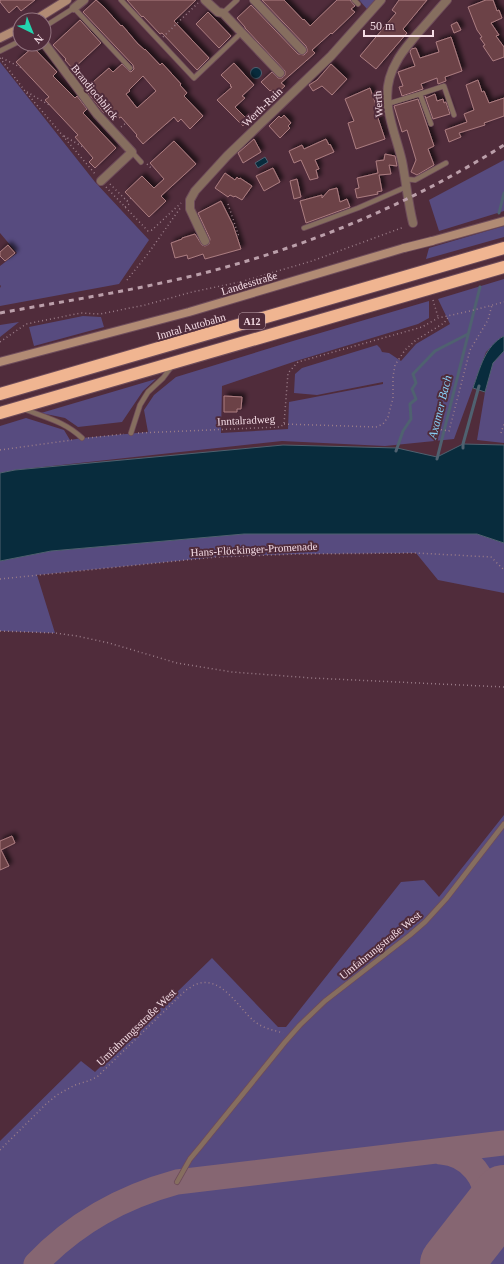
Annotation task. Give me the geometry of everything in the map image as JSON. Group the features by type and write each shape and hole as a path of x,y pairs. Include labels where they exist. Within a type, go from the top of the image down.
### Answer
{"highway":[{"name":"Inntal Autobahn","path":"0,394 504,248"},
{"name":"A12","path":"0,413 504,267"}],"main road":[{"path":"48,12 67,0"},
{"path":"0,38 12,32"},
{"name":"Landesstraße","path":"0,362 196,310 404,248 504,221"}],"street":[{"path":"74,8 84,0"},
{"path":"205,0 218,12 223,13 280,73"},
{"path":"254,0 302,50"},
{"name":"Werth-Rain","path":"192,195 227,156 331,56 381,0"},
{"name":"Werth","path":"413,223 400,156 388,115 388,85 390,74 397,61 411,42 447,0"},
{"name":"Brandjochblick","path":"51,52 97,114 132,152"},
{"path":"102,179 132,152"},
{"path":"192,195 190,200 190,209 205,241"}],"lane":[{"path":"121,0 194,78 242,32"},
{"path":"223,13 238,0"},
{"path":"52,22 74,8 130,68"},
{"path":"0,51 12,44"},
{"path":"387,104 444,86 454,115"},
{"path":"420,94 431,124"},
{"name":"Brandjochblick","path":"132,152 141,162"},
{"path":"304,228 358,208 446,163"},
{"path":"131,433 138,409 144,398 148,392 163,378 174,362"},
{"path":"18,407 63,423 74,430 82,438"},
{"name":"Umfahrungstraße West","path":"177,1182 190,1160 290,1035 325,1001 425,922 451,892 504,824"}],"path":[{"path":"159,41 201,0"},
{"path":"0,57 25,91 125,207 147,230 151,230 180,203 192,195"},
{"path":"0,57 22,68"},
{"path":"25,91 51,106"},
{"path":"62,134 83,147"},
{"path":"102,179 127,201 129,204 125,207"},
{"path":"127,280 192,195"},
{"path":"127,201 131,198"},
{"path":"228,204 239,237"},
{"path":"0,342 26,324 81,314 100,314 138,307 192,292 240,282 312,261 413,223"},
{"path":"433,300 438,318"},
{"name":"Inntalradweg","path":"0,450 82,438 131,433 280,426 284,424 288,373 298,362 422,327 438,318 504,302"},
{"path":"437,429 449,430 470,350 488,320 492,305"},
{"path":"284,424 376,427 383,424 388,417 392,398 395,365 405,350 416,340 444,323 449,316"},
{"path":"501,434 504,424"},
{"name":"Hans-Flöckinger-Promenade","path":"0,580 216,557 297,554 416,553 491,557 504,570"},
{"path":"0,631 56,633 77,636 109,643 177,663 239,673 504,687"},
{"name":"Umfahrungsstraße West","path":"0,1150 57,1095 97,1076 186,990 197,984 206,982 219,987 230,995 254,1021 265,1028 290,1035"}],"shaded area":[{"path":"359,0 375,0 367,9"},
{"path":"0,62 95,182 149,240 119,284 0,306 0,266 17,253 0,233"},
{"path":"504,160 504,211 439,231 429,200"},
{"path":"504,226 504,237 426,259 429,248"},
{"path":"504,279 504,336 486,352 454,439 385,446 282,441 15,470 0,473 0,426 26,418 64,430 70,440 148,432 144,410 154,395 176,377 429,301 429,318 418,324 296,361 222,386 221,433 288,429 289,402 383,384 383,382 317,395 294,393 295,374 302,368 377,345 382,352 389,353 401,361 416,344 450,324 438,299"},
{"path":"83,316 101,317 104,327 34,346 29,327"},
{"path":"19,322 0,337 0,325"},
{"path":"504,351 504,443 477,440 485,392 493,363"},
{"path":"156,379 143,391 122,422 78,427 65,418 41,413"},
{"path":"244,534 477,534 504,543 504,593 438,580 416,553 297,554 216,557 37,575 55,633 0,631 0,561 51,551"},
{"path":"504,815 504,1264 0,1264 0,1141 81,1061 95,1072 212,958 278,1027 286,1027 401,882 424,880 439,897"}],"water":[{"path":"254,68 258,68 260,69 260,77 254,78 251,75 251,71"},
{"path":"265,157 268,162 258,168 255,163"},
{"path":"504,336 504,351 493,363 485,392 473,388 484,358 492,346"},
{"path":"463,444 504,445 504,543 477,534 244,534 51,551 0,561 0,473 15,470 283,445 397,448 437,457"}],"building":[{"path":"0,0 35,0 21,11 17,6 9,13"},
{"path":"96,0 160,65 162,63 187,93 184,96 203,116 190,129 181,119 178,122 174,117 143,144 121,117 119,118 111,108 104,113 85,89 109,68 113,72 122,64 131,72 134,69 133,65 83,12","holes":["143,76 156,91 137,108 126,94"]},
{"path":"127,0 196,0 174,21 209,58 197,70 162,33 160,34 143,16 142,17"},
{"path":"262,0 284,0 310,26 337,0 350,0 355,6 351,9 355,12 332,34 331,33 312,50 315,53 281,83 285,86 276,94 271,90 270,91 261,82 272,72 278,78 282,78 285,75 285,71 237,18 251,5 298,54 304,55 307,52 307,49 306,46"},
{"path":"399,0 427,0 403,29 407,33 376,69 360,56 396,13 392,10"},
{"path":"486,0 493,0 497,11 499,10 502,18 491,23 499,35 496,36 504,47 504,57 493,61 483,46 485,45 480,38 482,37 477,30 468,7"},
{"path":"208,12 231,36 219,48 196,24"},
{"path":"80,20 101,43 74,68 72,68 53,45"},
{"path":"457,22 461,30 454,33 451,25"},
{"path":"451,37 462,71 445,77 446,81 438,84 437,78 421,84 423,89 402,96 399,87 403,86 398,72 415,66 410,52 411,49 416,48 420,58 439,52 436,42"},
{"path":"27,52 38,52 57,72 53,76 75,98 77,96 87,109 83,113 116,148 95,168 89,162 93,158 75,137 78,135 45,100 49,97 16,62"},
{"path":"234,63 254,85 242,96 245,98 235,107 248,120 243,126 217,100 232,87 221,75"},
{"path":"331,64 347,79 332,95 322,86 313,91 309,85 317,80"},
{"path":"478,80 482,92 484,91 489,103 504,98 504,116 484,123 485,125 459,133 461,137 449,142 445,130 467,122 464,114 474,110 466,85"},
{"path":"370,88 376,105 374,106 385,139 356,149 348,123 354,121 345,99"},
{"path":"435,94 437,101 443,99 444,103 446,102 450,114 433,119 425,96 426,98"},
{"path":"418,99 434,146 428,149 434,165 417,175 411,172 416,160 407,130 402,132 394,106"},
{"path":"284,115 291,123 288,126 290,128 280,138 269,126 279,116 281,118"},
{"path":"254,139 261,152 243,163 238,153"},
{"path":"326,139 334,152 315,160 319,169 316,170 318,178 310,180 301,160 294,163 289,151 302,145 304,149"},
{"path":"174,141 196,164 161,196 166,201 149,217 125,192 142,176 154,188 164,179 150,163"},
{"path":"385,154 395,156 397,166 389,165 391,174 379,175 382,191 377,192 378,194 357,198 355,189 359,188 357,178 378,173 376,161 384,160"},
{"path":"273,168 280,182 264,191 256,176"},
{"path":"225,173 235,180 237,177 239,179 240,178 252,186 242,200 235,196 230,195 228,197 215,188"},
{"path":"297,179 301,197 294,199 290,181"},
{"path":"337,188 340,202 347,199 350,207 306,223 300,201 322,195 322,198 329,190"},
{"path":"221,201 233,225 241,249 205,259 203,254 188,259 187,255 175,258 171,243 182,238 195,234 202,245 205,246 209,244 210,239 198,213"},
{"path":"8,245 15,253 5,261 0,256 0,252"},
{"path":"224,396 242,397 241,409 237,409 237,412 224,412"},
{"path":"12,836 15,843 1,850 9,866 0,870 0,841"}],"waterway":[{"name":"Axamer Bach","path":"499,213 504,193"},
{"name":"Axamer Bach","path":"437,459 480,287"},
{"name":"Axamer Bach","path":"396,451 403,431 411,419 410,404 416,399 412,389 416,383 413,374 435,351 468,334"},
{"path":"463,448 479,386"}],"taxiway":[{"path":"36,1264 67,1236 101,1213 137,1195 177,1182 504,1143"},
{"path":"441,1152 451,1154 469,1163 481,1178 486,1197 485,1207 475,1233"}],"runway":[{"path":"451,1264 504,1196"}],"railway":[{"path":"0,313 172,281 276,252 316,238 393,205 431,187 504,145"}]}
